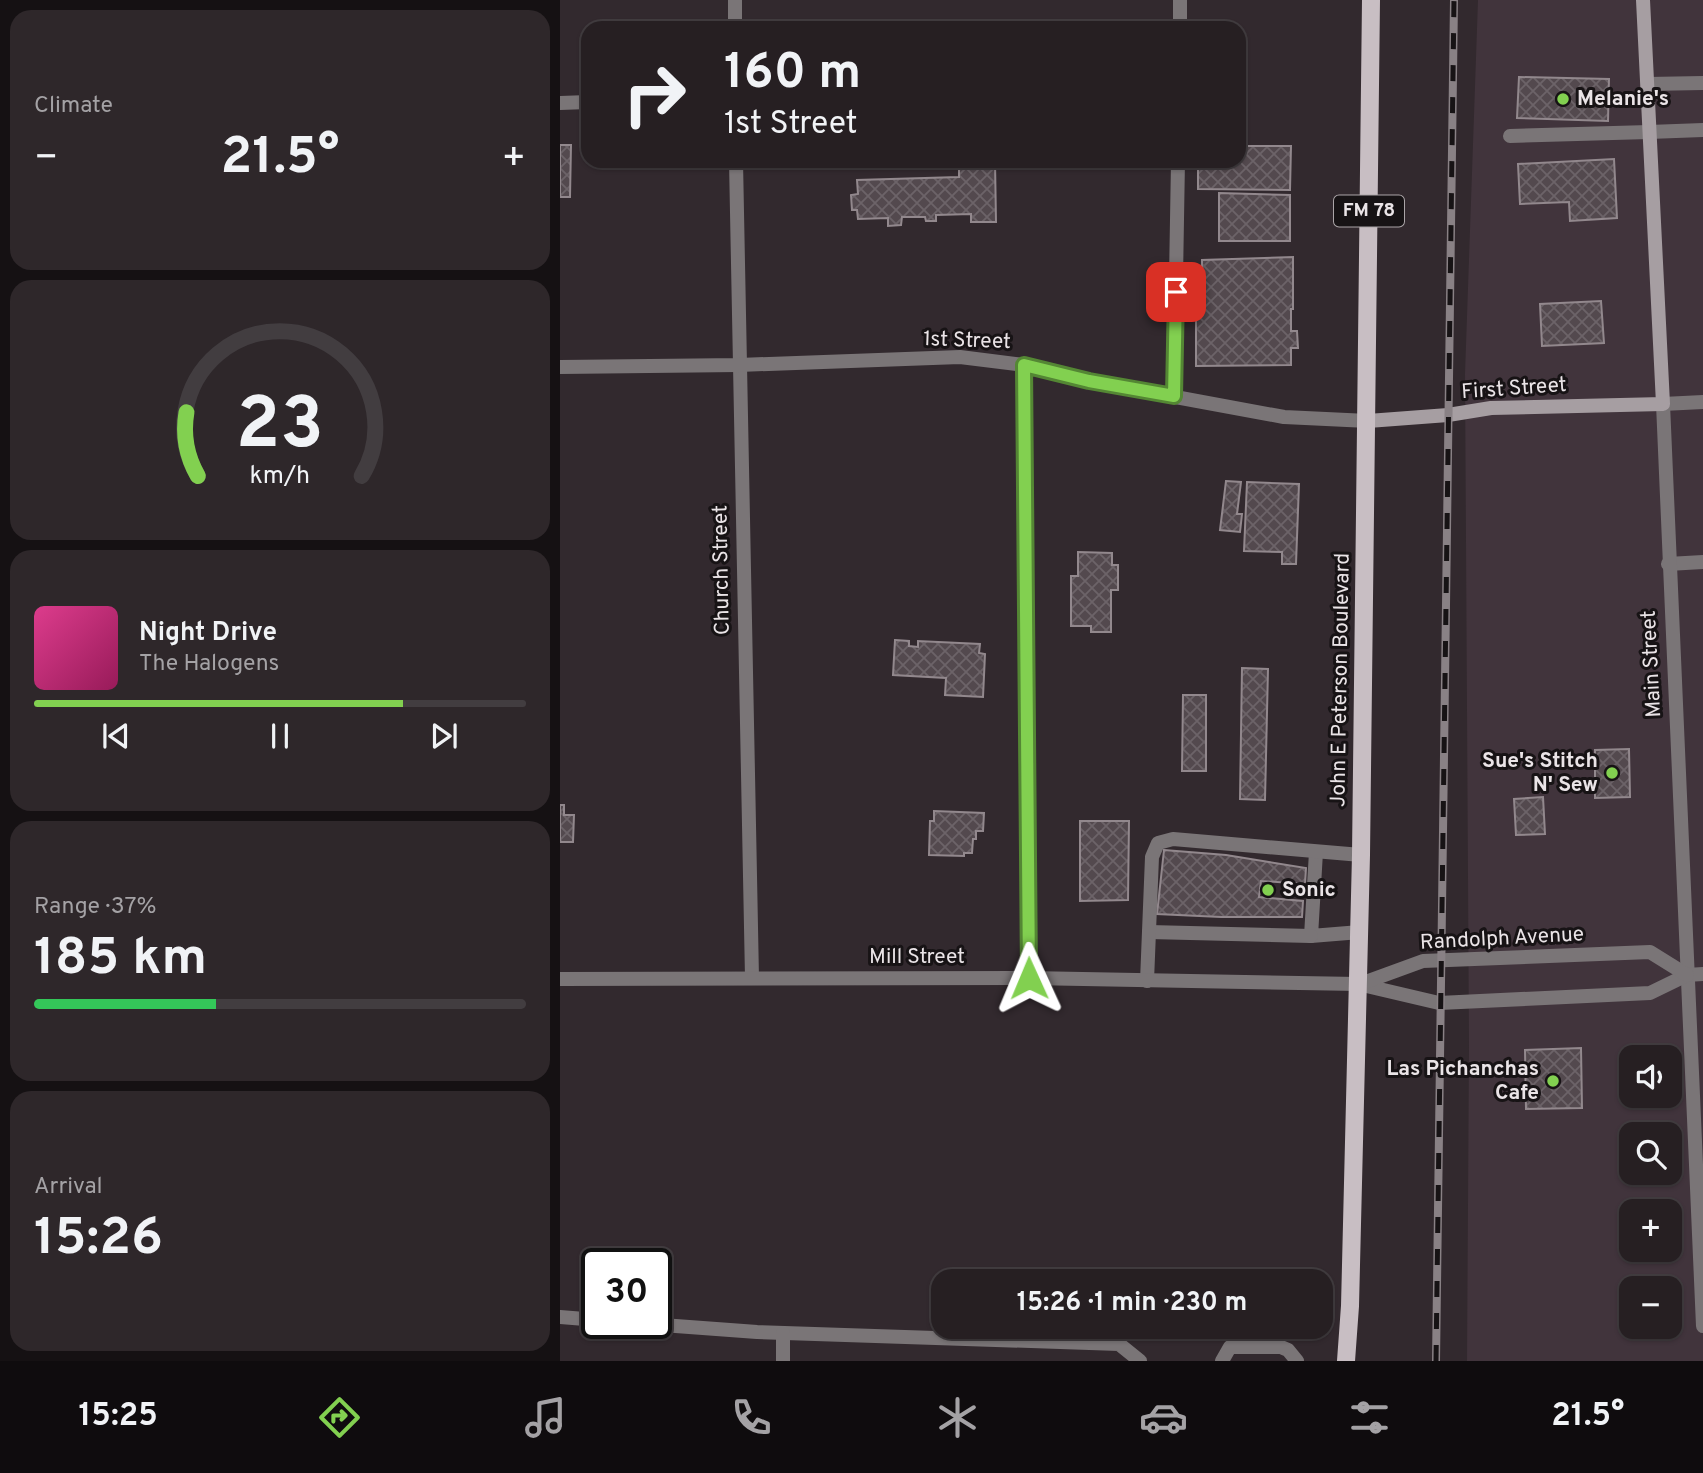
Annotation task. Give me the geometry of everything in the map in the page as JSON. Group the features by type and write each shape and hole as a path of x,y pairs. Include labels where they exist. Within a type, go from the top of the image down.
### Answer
{"main road":[{"name":"John E Peterson Boulevard","path":"1346,1361 1350,1306 1360,932 1371,0"},
{"name":"Main Street","path":"1643,0 1663,404"},
{"name":"First Street","path":"1368,421 1448,415 1491,408 1663,404"}],"street":[{"path":"735,0 735,21"},
{"path":"1180,0 1180,21"},
{"path":"1648,84 1703,83"},
{"path":"560,103 581,102"},
{"path":"1510,136 1703,130"},
{"name":"Church Street","path":"736,168 752,978"},
{"path":"1174,396 1178,168"},
{"name":"1st Street","path":"560,368 960,357 1024,365 1089,381 1284,417 1368,421"},
{"path":"1024,365 1029,978"},
{"path":"1663,404 1703,402"},
{"name":"Main Street","path":"1663,404 1703,1326"},
{"path":"1668,564 1703,562"},
{"path":"1147,981 1152,857 1158,843 1173,839 1361,855"},
{"path":"1311,936 1316,852"},
{"path":"1149,932 1311,936 1360,932"},
{"name":"Randolph Avenue","path":"1358,984 1423,961 1650,952 1687,975"},
{"path":"1358,984 1439,1003 1650,993 1687,975 1703,974"},
{"name":"Mill Street","path":"560,979 1029,978 1358,984"},
{"path":"560,1317 581,1319"},
{"path":"672,1326 783,1333 1118,1345 1140,1361"},
{"path":"783,1333 783,1361"},
{"path":"1222,1361 1230,1348 1281,1347 1288,1350 1297,1361"}],"shaded area":[{"path":"1478,0 1703,0 1703,1361 1467,1361 1469,1046 1465,374"}],"building":[{"name":"Melanie's","path":"1519,77 1609,79 1608,121 1517,118"},
{"path":"560,145 571,145 570,197 560,197"},
{"path":"1246,146 1291,146 1290,190 1198,189 1198,168 1246,168"},
{"path":"1614,159 1617,218 1570,221 1569,202 1520,204 1518,164"},
{"path":"959,168 995,168 996,222 971,222 971,214 936,215 936,221 926,221 925,217 902,217 901,225 888,226 888,218 858,219 857,210 852,210 851,195 858,194 857,180 959,177"},
{"path":"1219,193 1290,195 1290,241 1219,241"},
{"path":"1293,257 1291,331 1297,331 1298,348 1291,348 1291,365 1196,366 1196,319 1193,319 1193,307 1202,307 1202,260"},
{"path":"1601,301 1604,343 1542,346 1540,304"},
{"path":"1226,481 1241,482 1237,514 1242,514 1240,532 1220,530"},
{"path":"1247,482 1299,484 1296,564 1282,564 1282,552 1244,551"},
{"path":"1078,552 1112,553 1112,565 1118,565 1118,590 1111,590 1111,632 1091,632 1091,626 1071,626 1071,576 1078,576"},
{"path":"895,640 909,641 909,646 918,647 918,641 980,644 979,653 985,654 983,697 945,695 946,678 893,675"},
{"path":"1242,668 1268,669 1265,800 1240,799"},
{"path":"1183,695 1206,695 1206,771 1182,771"},
{"name":"Sue's Stitch N' Sew","path":"1629,749 1630,797 1595,798 1595,750"},
{"path":"1543,797 1545,834 1516,835 1514,799"},
{"path":"560,805 564,805 564,815 574,815 573,842 560,842"},
{"path":"934,811 984,813 983,831 976,831 972,853 964,853 964,856 929,855 930,821 934,821"},
{"path":"1080,821 1129,821 1128,900 1080,901"},
{"path":"1164,850 1226,855 1306,868 1305,884 1261,881 1259,897 1303,901 1302,917 1157,914"},
{"path":"1581,1048 1582,1108 1526,1109 1525,1050"}],"railway":[{"path":"1436,1361 1454,0"}],"place":[{"name":"Melanie's","path":"1563,99"},
{"name":"Sue's Stitch N' Sew","path":"1612,773"},
{"name":"Sonic","path":"1268,890"},
{"name":"Las Pichanchas Cafe","path":"1553,1081"}],"route":[{"path":"1029,978 1024,365 1089,381 1174,396 1176,292"}]}
